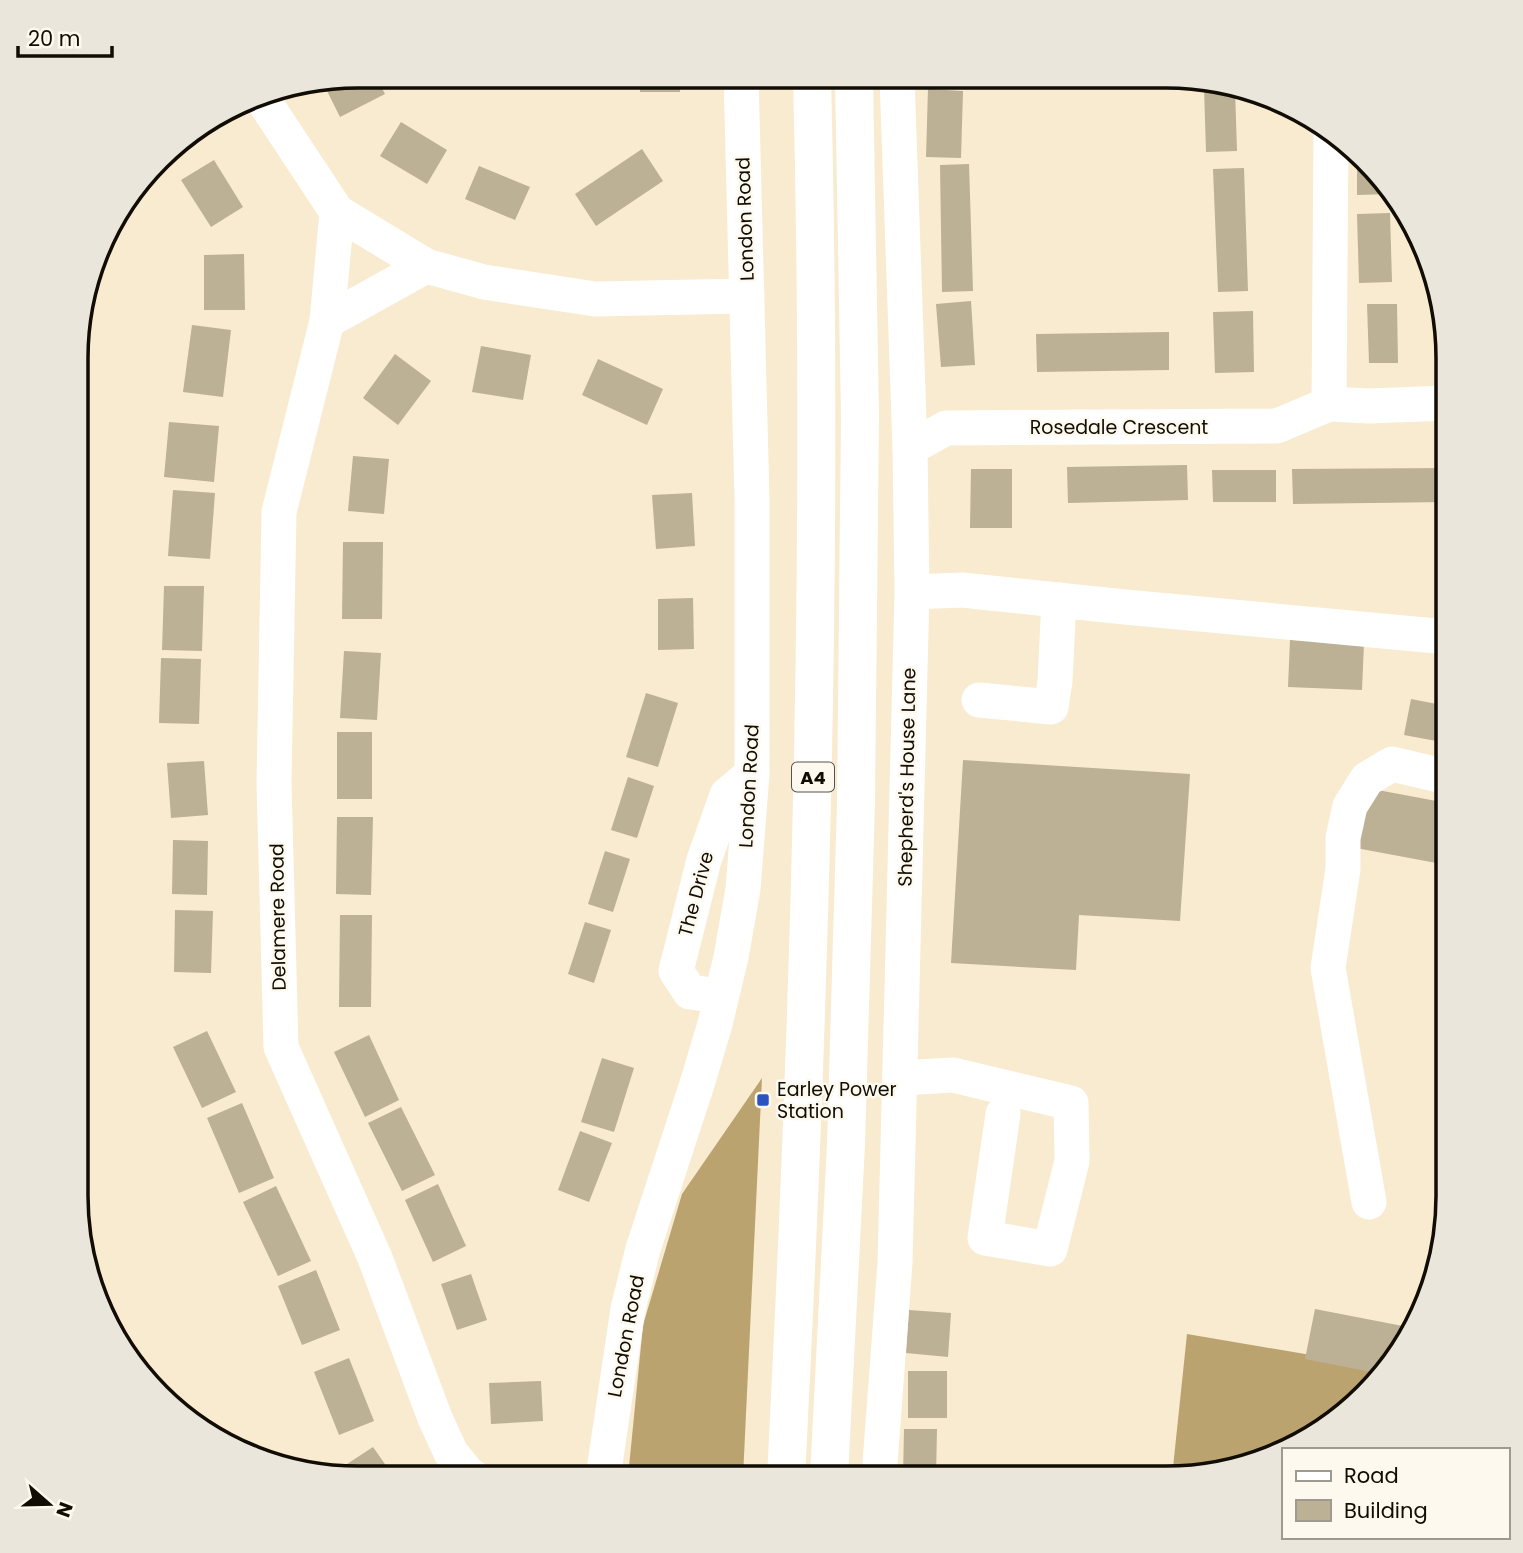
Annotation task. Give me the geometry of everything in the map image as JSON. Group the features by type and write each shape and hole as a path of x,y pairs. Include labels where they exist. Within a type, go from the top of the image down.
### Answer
{"main road":[{"name":"A4","path":"787,1466 802,1156 816,636 817,386 812,88"},
{"name":"A4","path":"830,1466 846,1144 856,803 860,416 854,88"}],"street":[{"name":"London Road","path":"597,1466 643,1249 698,1081 731,957 743,889 752,774 752,499 741,88"},
{"name":"Shepherd's House Lane","path":"879,1466 895,1263 912,592 910,447 897,88"},
{"path":"266,103 337,212 426,266 484,282 595,299 747,296"},
{"path":"1329,404 1331,144"},
{"name":"Delamere Road","path":"337,212 327,321 279,512 274,783 281,1047 375,1258 435,1418 451,1453 462,1466"},
{"path":"327,321 426,266"},
{"name":"Rosedale Crescent","path":"910,447 946,428 1278,426 1329,404 1369,406 1436,403"},
{"path":"912,592 962,590 1436,636"},
{"path":"979,700 1051,707 1059,600"},
{"path":"1369,1202 1328,968 1343,869 1343,838 1350,806 1367,779 1392,764 1436,774"},
{"name":"The Drive","path":"721,996 690,992 676,971 704,860 727,795 752,774"},
{"path":"900,1078 953,1075 1071,1103 1072,1161 1050,1249 985,1238 1003,1114"}],"shaded area":[{"path":"762,1078 744,1466 629,1466 643,1325 682,1194"},
{"path":"1187,1334 1375,1366 1344,1399 1285,1438 1236,1456 1173,1466"}],"building":[{"path":"382,88 385,94 340,117 326,90"},
{"path":"640,88 680,88 680,92 640,92"},
{"path":"928,89 963,91 961,158 926,157"},
{"path":"1204,91 1235,97 1237,151 1206,152"},
{"path":"401,122 447,150 427,184 380,156"},
{"path":"642,149 663,181 596,226 575,194"},
{"path":"214,160 243,207 211,227 181,180"},
{"path":"969,164 973,291 942,292 940,165"},
{"path":"479,166 530,187 515,220 465,199"},
{"path":"1357,166 1381,194 1357,195"},
{"path":"1244,168 1248,291 1218,292 1213,169"},
{"path":"1390,213 1392,282 1359,283 1357,214"},
{"path":"244,254 245,310 204,310 204,255"},
{"path":"971,301 975,365 941,367 936,304"},
{"path":"1367,304 1397,304 1398,363 1369,363"},
{"path":"1253,311 1254,372 1215,373 1213,312"},
{"path":"192,325 231,330 223,397 183,392"},
{"path":"1169,332 1169,370 1037,372 1036,334"},
{"path":"481,346 531,355 523,400 472,392"},
{"path":"395,354 431,381 398,425 363,398"},
{"path":"598,359 663,389 647,425 582,395"},
{"path":"169,422 219,426 214,482 164,477"},
{"path":"353,456 389,459 384,514 348,511"},
{"path":"1187,465 1188,500 1068,503 1067,467"},
{"path":"1436,468 1436,502 1293,504 1292,469"},
{"path":"971,469 1012,469 1012,528 970,528"},
{"path":"1212,470 1276,470 1276,502 1213,502"},
{"path":"173,490 215,493 210,559 168,556"},
{"path":"692,493 695,546 656,549 652,495"},
{"path":"343,542 383,542 382,619 342,619"},
{"path":"164,586 204,586 202,651 162,650"},
{"path":"693,598 694,649 658,650 658,599"},
{"path":"1290,640 1364,643 1362,690 1288,687"},
{"path":"344,651 381,653 377,720 340,718"},
{"path":"161,658 201,659 199,724 159,723"},
{"path":"646,693 678,703 658,767 626,757"},
{"path":"1411,699 1436,704 1436,741 1404,735"},
{"path":"337,732 372,732 372,799 337,799"},
{"path":"963,760 1190,774 1180,921 1079,915 1076,970 951,963"},
{"path":"204,761 208,815 171,818 167,763"},
{"path":"628,777 654,786 637,838 611,830"},
{"path":"1367,788 1436,801 1436,863 1356,848"},
{"path":"337,817 373,817 371,895 336,894"},
{"path":"173,840 208,841 207,895 172,894"},
{"path":"605,851 630,859 613,912 588,904"},
{"path":"175,910 213,911 211,973 174,972"},
{"path":"340,915 372,915 371,1007 339,1007"},
{"path":"585,922 611,930 594,983 568,974"},
{"path":"207,1031 236,1092 202,1108 173,1047"},
{"path":"369,1035 399,1100 365,1117 334,1052"},
{"path":"602,1058 634,1068 614,1132 581,1122"},
{"path":"242,1103 274,1178 239,1193 207,1118"},
{"path":"401,1107 435,1175 402,1191 368,1123"},
{"path":"580,1131 612,1143 589,1202 558,1190"},
{"path":"438,1184 466,1246 433,1262 405,1200"},
{"path":"276,1186 311,1261 278,1276 243,1202"},
{"path":"316,1270 340,1330 302,1345 278,1286"},
{"path":"471,1274 487,1320 457,1330 441,1284"},
{"path":"1315,1309 1402,1326 1371,1372 1305,1359"},
{"path":"909,1310 951,1313 948,1357 906,1353"},
{"path":"349,1358 374,1421 339,1435 314,1372"},
{"path":"908,1371 947,1371 947,1418 908,1418"},
{"path":"541,1381 543,1421 491,1424 489,1383"},
{"path":"904,1429 937,1429 936,1466 903,1466"},
{"path":"373,1447 386,1466 357,1466 345,1465"}],"place":[{"name":"Earley Power Station","path":"763,1100"}]}
